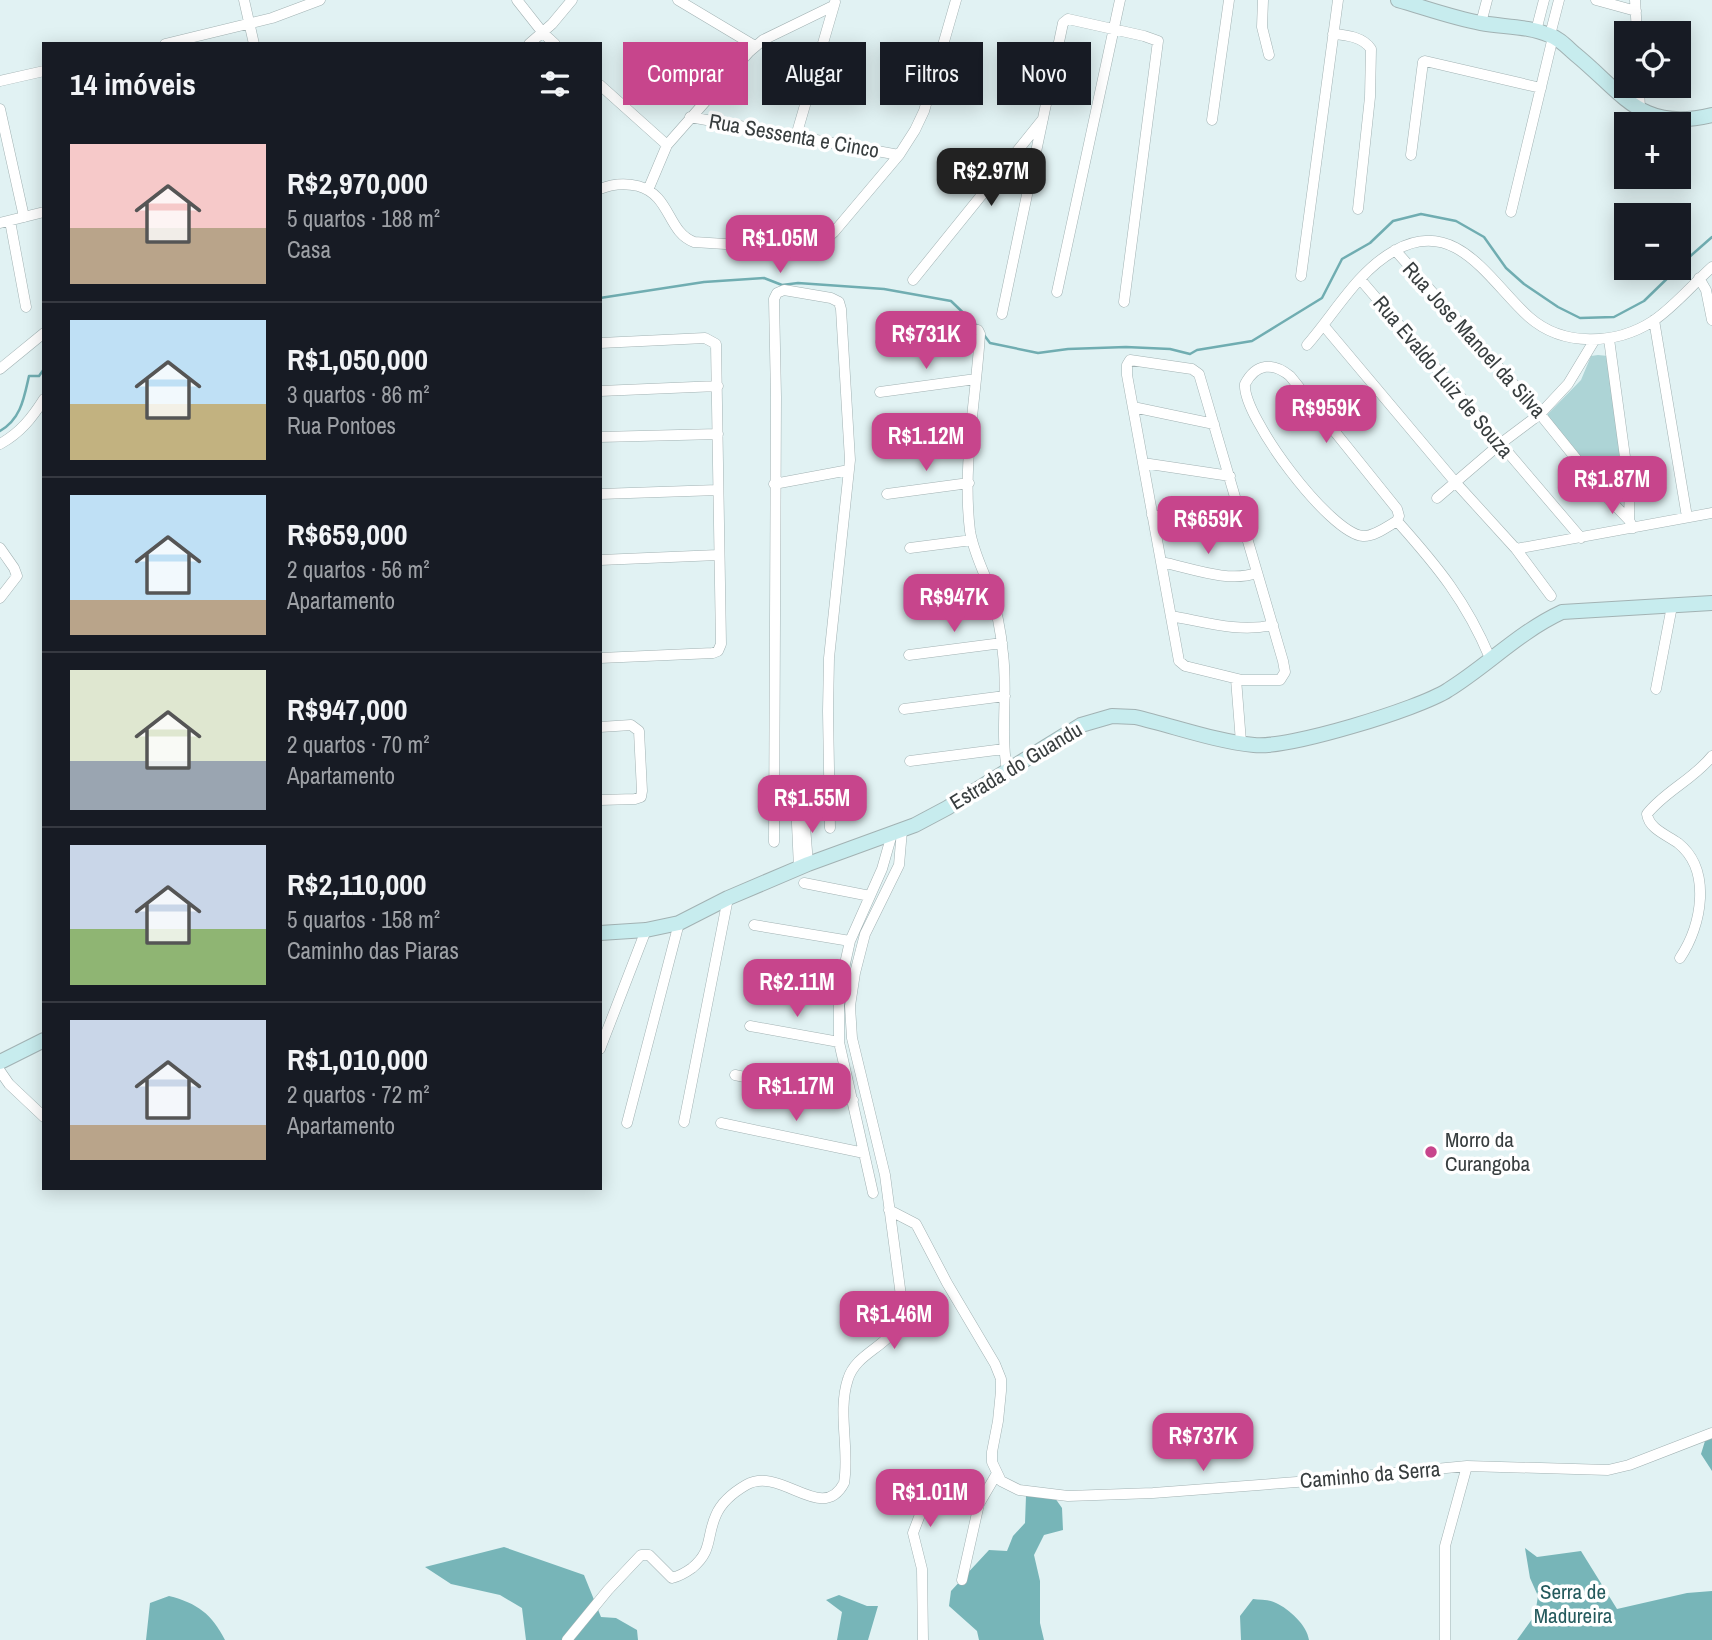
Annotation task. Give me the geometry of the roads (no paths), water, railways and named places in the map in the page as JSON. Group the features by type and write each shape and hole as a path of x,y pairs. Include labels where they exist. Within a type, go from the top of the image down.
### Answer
{"street":[{"path":"244,0 254,42"},
{"path":"174,42 250,24 320,0"},
{"path":"517,0 553,42"},
{"path":"532,42 572,0"},
{"path":"678,0 755,46"},
{"path":"602,189 624,184 648,190 656,195 678,230 690,240 701,243 804,249 818,245 834,232 899,155 920,121 956,0"},
{"path":"1057,292 1120,0"},
{"path":"1212,120 1229,0"},
{"path":"1263,0 1262,27 1269,55"},
{"path":"1301,276 1338,0"},
{"path":"1398,0 1481,23 1547,34 1640,110 1664,119 1694,120 1712,115"},
{"path":"1481,23 1487,0"},
{"path":"1511,212 1541,88 1547,34 1544,0"},
{"path":"1547,34 1559,0"},
{"path":"1596,0 1635,5"},
{"path":"648,190 667,145 755,46 834,3"},
{"path":"796,136 834,3"},
{"path":"1002,314 1065,20 1072,19 1155,39 1159,47 1152,79 1124,302"},
{"path":"1333,34 1358,38 1371,49 1370,97 1358,209"},
{"path":"1411,155 1425,61 1541,88"},
{"path":"0,81 42,71"},
{"path":"602,87 667,145"},
{"path":"1640,98 1640,110"},
{"path":"0,110 24,217"},
{"name":"Rua Sessenta e Cinco","path":"690,117 899,155"},
{"path":"913,280 1044,117"},
{"path":"26,307 5,222 42,212"},
{"path":"1307,345 1360,279 1395,250 1412,243 1432,241 1448,244 1476,260 1531,319 1548,330 1594,341 1609,339 1654,320 1712,267"},
{"name":"Rua Jose Manoel da Silva","path":"1395,250 1541,414 1631,524"},
{"path":"1699,278 1709,292 1712,320"},
{"name":"Rua Evaldo Luiz de Souza","path":"1360,279 1581,538"},
{"path":"774,842 774,299 780,290 831,298 841,305 850,432 849,470 829,658 830,828"},
{"path":"1654,320 1687,517"},
{"path":"1324,326 1516,550 1551,596"},
{"path":"881,342 974,329 980,334 971,431 969,483 972,540 990,590 1002,643 1004,749 1007,770"},
{"path":"0,369 42,334"},
{"path":"602,343 710,339 716,344 721,644 718,651 602,658"},
{"path":"1609,339 1631,498 1631,524"},
{"path":"1437,498 1500,444 1541,414 1567,384 1594,341"},
{"path":"1130,360 1192,369 1201,379 1283,661 1285,672 1280,680 1236,679 1182,665 1179,661 1133,407 1127,375 1130,360"},
{"path":"1265,365 1275,367 1290,376 1397,509 1397,521 1363,536 1342,525 1310,493 1276,452 1246,399 1245,384 1257,369 1265,365"},
{"path":"880,392 976,379"},
{"path":"602,391 718,386"},
{"path":"0,444 26,425 42,402"},
{"path":"1133,407 1214,424"},
{"path":"887,443 971,431"},
{"path":"602,438 718,433"},
{"path":"1143,463 1230,476"},
{"path":"775,484 849,470"},
{"path":"887,494 969,483"},
{"path":"602,494 718,490"},
{"path":"1516,550 1581,538 1631,524 1712,513"},
{"path":"1152,515 1244,527"},
{"path":"1397,521 1440,569 1458,595 1490,658"},
{"path":"910,548 972,540"},
{"path":"0,548 17,573 16,579 0,598"},
{"path":"602,561 718,555"},
{"path":"1161,562 1227,576 1257,573"},
{"path":"938,597 990,590"},
{"name":"Estrada do Guandu","path":"602,933 646,930 679,923 727,898 803,866 897,832 947,808 1081,725 1112,716 1135,717 1255,745 1278,744 1360,723 1446,692 1490,658 1547,619 1562,612 1712,603"},
{"path":"1656,690 1672,606"},
{"path":"1171,615 1238,629 1258,629 1273,625"},
{"path":"909,655 1002,643"},
{"path":"1236,679 1241,742"},
{"path":"904,709 1005,696"},
{"path":"602,727 631,725 639,731 641,797 602,800"},
{"path":"910,761 1004,749"},
{"path":"1680,958 1691,941 1697,923 1702,883 1696,865 1681,844 1658,831 1648,820 1647,814 1681,783 1699,772 1712,756"},
{"path":"774,806 828,794"},
{"path":"800,802 803,866"},
{"path":"873,1194 839,1042 839,991 850,942 897,832"},
{"path":"567,1640 640,1555 649,1555 673,1578 692,1567 707,1552 716,1513 726,1499 749,1483 763,1479 774,1480 792,1491 818,1498 839,1494 846,1474 847,1381 859,1360 892,1332 901,1312 886,1175 852,1038 849,1006 865,934 899,865 897,832"},
{"path":"804,883 870,896"},
{"path":"684,1122 727,898"},
{"path":"627,1123 679,923"},
{"path":"754,925 850,942"},
{"path":"602,1044 646,930"},
{"path":"753,977 839,991"},
{"path":"750,1026 839,1042"},
{"path":"0,1062 42,1041"},
{"path":"0,1070 9,1084 42,1115"},
{"path":"735,1075 853,1100"},
{"path":"721,1123 864,1153"},
{"path":"889,1210 916,1224 999,1372 1001,1406 992,1452 996,1475 979,1504 962,1580"},
{"name":"Caminho da Serra","path":"996,1475 1001,1481 1019,1490 1068,1496 1310,1482 1467,1466 1608,1470 1629,1465 1712,1433"},
{"path":"1445,1640 1445,1546 1467,1466"},
{"path":"923,1640 922,1569 914,1532 918,1519 925,1505 935,1497 979,1504"}],"waterway":[{"path":"984,335 990,343 1038,353 1126,347 1170,349 1190,354 1197,350 1252,341 1322,298 1342,259 1370,243 1393,221 1421,214 1456,221 1484,237 1506,268 1524,284 1580,318 1614,317 1644,301 1666,280"},
{"path":"1691,256 1712,237"},
{"path":"602,298 704,282 764,278 782,285 798,283 884,289 951,301 978,327"},
{"path":"0,431 17,414 29,376 39,376 42,372"}],"place":[{"name":"Morro da Curangoba","path":"1431,1152"}],"park label":[{"name":"Serra de Madureira","path":"1573,1604"}]}
